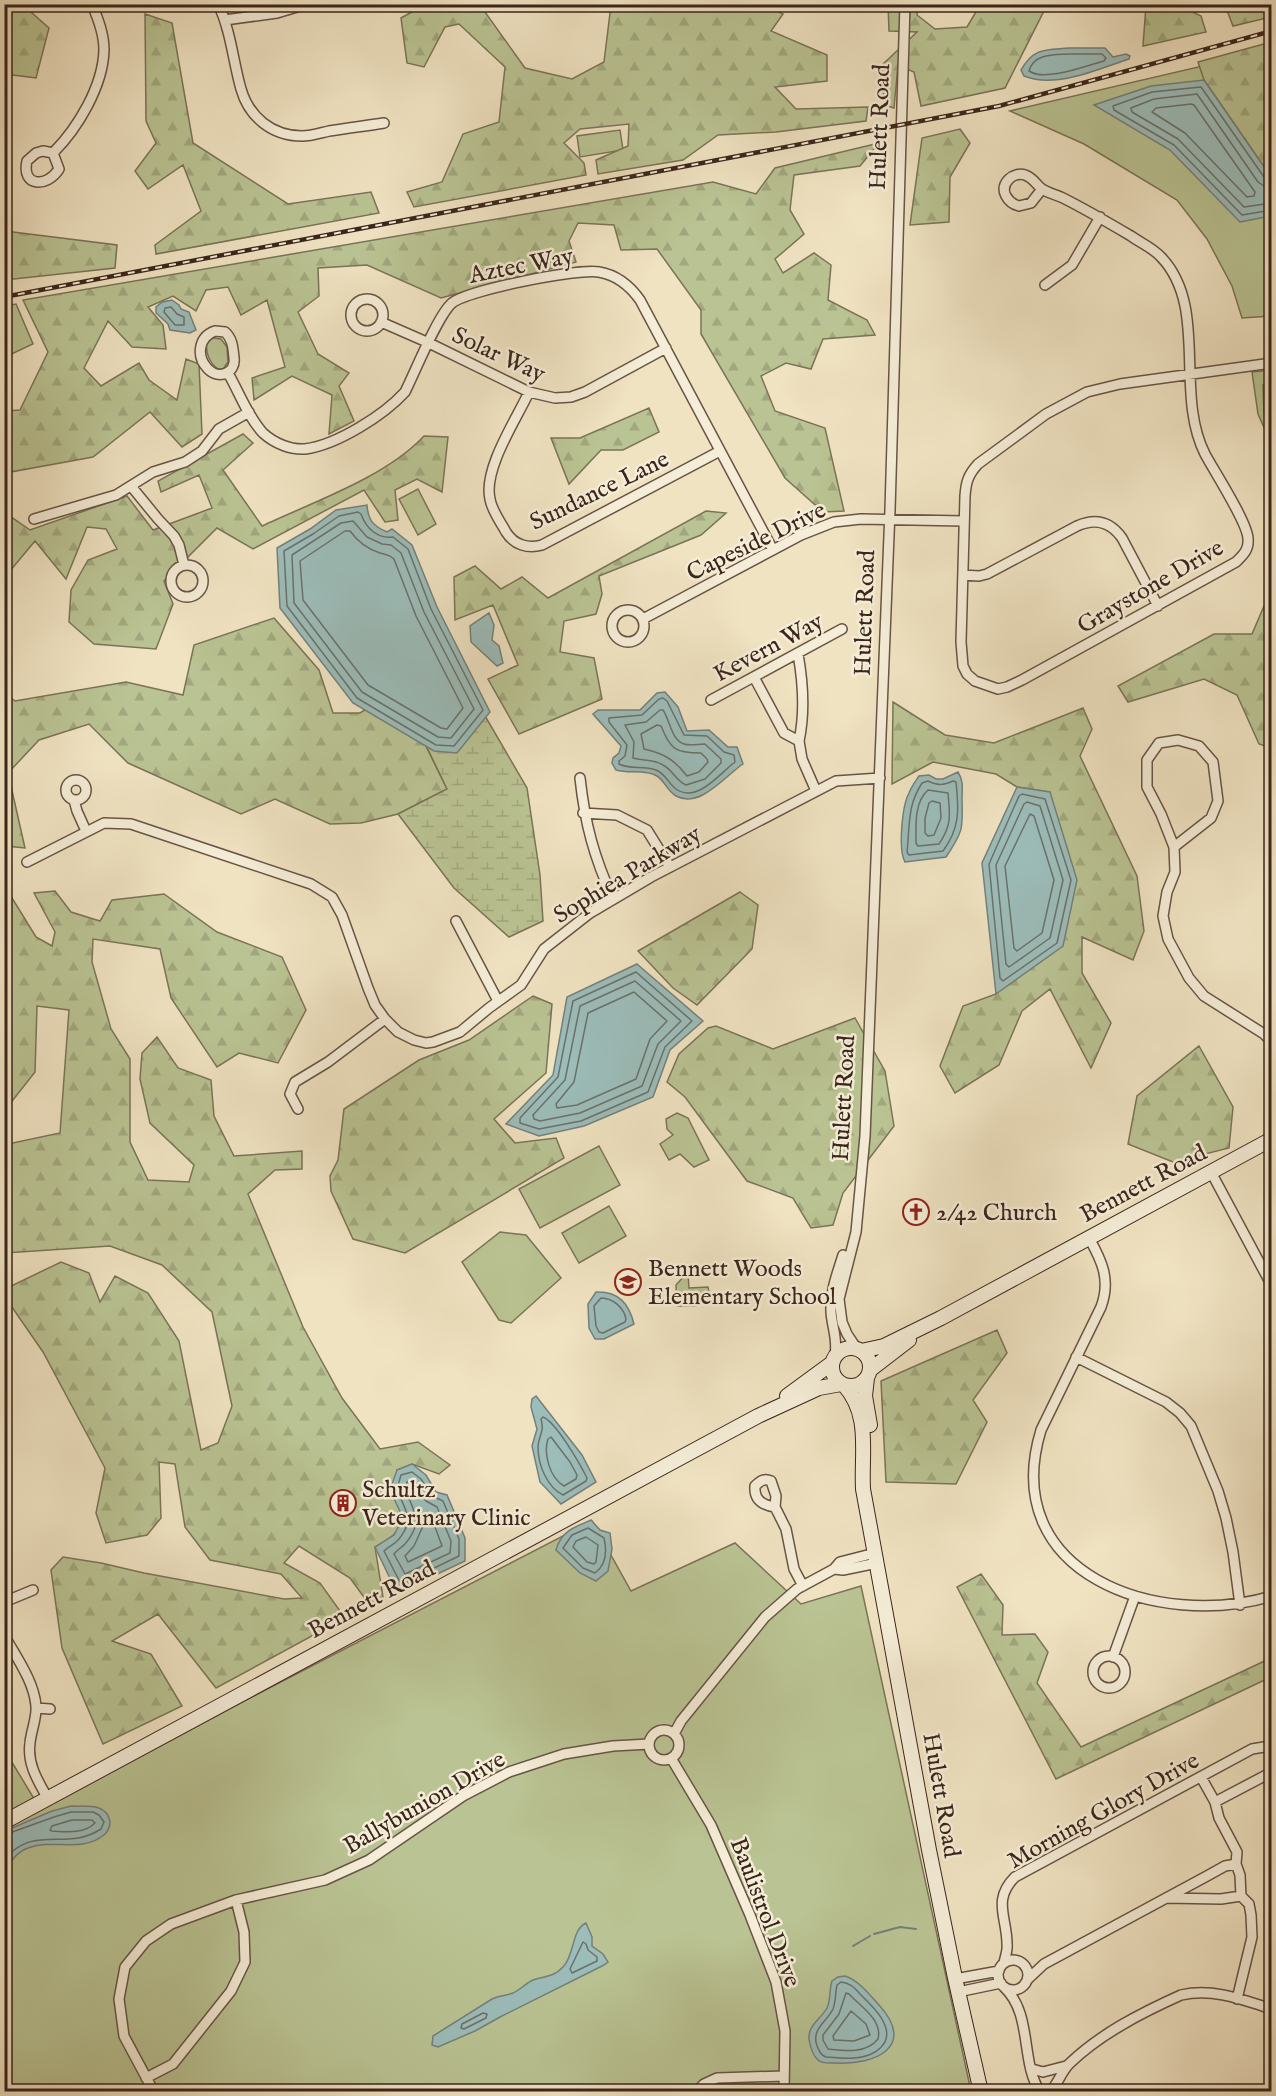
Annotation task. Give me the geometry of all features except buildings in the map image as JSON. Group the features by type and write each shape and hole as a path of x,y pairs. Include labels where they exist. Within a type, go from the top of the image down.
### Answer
{"street":[{"path":"53,153 66,140 98,81 104,50 100,27 92,4"},
{"path":"218,4 225,20 241,89 256,118 274,130 287,135 304,136 384,123"},
{"path":"225,20 277,13 307,4"},
{"name":"Hulett Road","path":"859,1350 847,1334 842,1322 839,1299 857,1222 865,1136 890,519 905,4"},
{"name":"Graystone Drive","path":"1042,189 1100,217 1154,251 1166,263 1174,276 1188,317 1188,373 1195,427 1204,451 1249,538 1246,552 1236,562 1022,680 998,689 975,681 963,666 961,642 966,482 969,474 978,464 1046,414 1087,392 1188,373 1272,363"},
{"path":"1045,285 1072,265 1100,217"},
{"name":"Aztec Way","path":"228,373 249,412 264,433 275,442 288,447 305,449 333,440 378,415 399,399 405,392 444,311 461,297 503,286 591,271 614,277 632,289 640,300 773,550"},
{"name":"Solar Way","path":"381,322 529,392 555,398 578,395 666,348"},
{"path":"222,331 230,337 234,362 233,369 228,373 222,375 214,373 205,364 200,345 203,338 210,333 222,331"},
{"name":"Sundance Lane","path":"529,392 493,465 488,485 489,498 494,511 509,537 520,545 531,547 542,545 720,451"},
{"path":"34,519 111,496 153,472 190,459 206,446 219,429 249,412"},
{"path":"131,486 174,536 184,565"},
{"name":"Capeside Drive","path":"643,619 801,535 834,522 851,519 964,521"},
{"path":"963,575 987,574 1088,521 1104,522 1117,530 1158,606"},
{"name":"Kevern Way","path":"711,700 842,629"},
{"path":"798,654 802,676 802,728 799,741 802,759 816,791"},
{"path":"754,677 784,732 799,741"},
{"path":"1174,847 1211,818 1218,801 1213,762 1199,746 1178,740 1159,743 1147,760 1147,787 1174,847 1175,872 1167,892 1164,916 1168,939 1189,978 1204,996 1264,1034 1272,1042"},
{"path":"580,778 584,813 597,863 613,899"},
{"name":"Sophiea Parkway","path":"27,862 104,823 131,824 311,884 332,897 342,915 375,1005 385,1019 398,1032 426,1043 460,1032 521,985 544,949 590,913 613,899 836,781 880,778"},
{"path":"74,800 86,831"},
{"path":"584,813 617,815 647,830 670,867"},
{"path":"456,921 498,1001"},
{"path":"298,1109 290,1094 295,1082 328,1062 385,1019"},
{"name":"Bennett Road","path":"859,1350 884,1346 941,1318 1272,1139"},
{"path":"1211,1172 1272,1286"},
{"name":"Hulett Road","path":"834,1359 836,1336 831,1313 833,1286 857,1222"},
{"path":"1089,1238 1104,1267 1105,1291 1101,1307 1038,1441 1034,1474 1038,1507 1052,1538 1074,1565 1104,1585 1135,1596 1191,1606 1240,1605 1272,1596"},
{"name":"Bennett Road","path":"868,1374 941,1318"},
{"path":"843,1349 859,1350 869,1359 868,1374 854,1386 843,1384 834,1377 834,1359 843,1349"},
{"path":"1076,1357 1166,1402 1191,1426 1218,1491 1226,1518 1240,1605"},
{"name":"Bennett Road","path":"758,1416 834,1359"},
{"name":"Hulett Road","path":"867,1505 872,1441 865,1396 868,1374"},
{"name":"Hulett Road","path":"843,1384 853,1396 862,1419 864,1436 862,1478 876,1558 929,1850 956,1985 981,2091"},
{"name":"Bennett Road","path":"4,1822 758,1416 819,1388 843,1384"},
{"path":"775,1507 786,1529 794,1569 803,1586"},
{"path":"674,1734 681,1721 764,1618 781,1602 803,1586 834,1569 843,1570 876,1558"},
{"path":"4,1602 33,1590"},
{"path":"1113,1657 1135,1596"},
{"path":"4,1635 30,1683 36,1708 29,1744 30,1758 33,1773 48,1799"},
{"path":"36,1708 50,1709"},
{"path":"660,1731 674,1734 679,1747 677,1753 663,1760 654,1757 649,1744 654,1735 660,1731"},
{"name":"Ballybunion Drive","path":"154,2091 124,2036 119,1999 125,1967 146,1941 171,1924 236,1900 325,1881 369,1860 463,1796 509,1772 564,1754 613,1746 649,1744"},
{"name":"Morning Glory Drive","path":"1001,1967 1008,1945 1002,1903 1005,1889 1015,1877 1252,1749 1264,1747 1272,1750"},
{"name":"Baulistrol Drive","path":"671,1758 711,1825 776,1982 785,2031 784,2091"},
{"name":"Morning Glory Drive","path":"1215,1802 1272,1772"},
{"path":"1202,1777 1215,1802 1219,1818 1237,1852 1236,1864 1240,1875 1241,1896 1249,1904 1252,1937 1237,1999"},
{"path":"956,1985 1002,1985 1016,1989 1044,1964 1225,1866 1236,1864"},
{"path":"1166,1898 1221,1899 1241,1896"},
{"path":"146,2078 173,2064 231,1991 245,1962 244,1932 236,1900"},
{"name":"Morning Glory Drive","path":"1008,1945 1021,1963"},
{"path":"956,1985 1013,1960 1021,1963 1044,1964"},
{"path":"1019,2007 1027,1971 1021,1963"},
{"path":"1001,1967 1002,1985 1019,2007 1032,2069 1040,2091"},
{"path":"1032,2069 1043,2072 1066,2066 1098,2039 1181,1995 1205,1992 1272,2008"},
{"path":"1050,2091 1060,2080 1066,2066"},
{"path":"696,2091 717,2078 784,2076"}],"green space":[{"path":"5,4 23,5 49,28 36,78 5,74"},
{"path":"424,5 480,5 525,68 572,79 604,62 611,5 765,5 783,14 771,31 827,55 827,81 775,87 796,109 868,107 866,121 776,132 718,135 683,160 598,174 596,160 628,146 629,124 580,129 564,143 584,163 586,175 414,207 407,192 442,182 463,134 499,122 505,67 459,24 445,27 424,67 407,63 401,18"},
{"path":"888,5 918,5 917,15 935,29 967,27 980,5 1047,5 1005,88 921,106 914,72 898,65 894,108 884,105 882,65 917,32 889,31"},
{"path":"1146,5 1178,5 1201,16 1206,32 1143,46"},
{"path":"1225,5 1271,5 1271,17 1233,26"},
{"path":"145,14 172,23 193,143 288,204 371,192 379,213 156,254 155,245 201,211 183,165 148,189 135,171 156,143 146,121"},
{"path":"1272,42 1271,177 1204,80 1198,62"},
{"path":"1258,53 1271,80 1271,316 1242,318 1232,286 1207,239 1177,200 1084,144 1010,111"},
{"path":"960,129 970,143 950,177 949,222 910,225 922,138"},
{"path":"620,130 623,150 580,157 577,136"},
{"path":"879,143 860,166 794,175 790,210 804,234 775,259 783,273 814,253 831,265 828,300 867,320 875,335 823,339 811,369 786,363 761,376 775,411 825,428 844,511 823,512 785,478 701,334 701,310 657,249 621,250 614,225 578,223 569,241 576,262 441,298 367,265 318,268 319,296 298,312 318,354 349,373 339,386 354,421 329,434 332,395 292,376 254,400 252,378 285,367 267,300 241,315 228,287 206,290 196,311 173,296 148,307 163,325 166,349 132,347 108,321 84,368 101,386 139,363 149,380 177,400 186,359 199,364 202,434 182,447 150,412 93,457 11,472 10,516 30,530 127,496 153,530 212,508 199,475 161,492 158,481 243,434 253,443 223,470 262,526 369,476 408,451 424,436 448,437 442,492 417,479 395,490 398,520 385,522 364,490 253,549 217,528 164,581 173,604 156,649 94,644 69,622 71,590 88,560 117,549 106,529 87,527 66,579 35,541 5,577 5,411 20,410 48,352 23,300 713,182 756,194 775,168"},
{"path":"5,231 117,245 115,268 5,280"},
{"path":"16,304 33,344 5,357 5,306"},
{"path":"213,338 221,339 227,347 228,362 223,369 215,367 207,354 207,343"},
{"path":"1271,370 1271,443 1258,414 1252,372"},
{"path":"1263,385 1271,387 1271,453 1264,412"},
{"path":"649,408 659,432 623,450 601,450 569,484 551,438 580,438"},
{"path":"418,489 436,524 418,535 399,499"},
{"path":"706,511 726,513 701,535 599,576 602,594 596,614 564,621 560,652 594,658 602,699 519,734 488,679 518,665 493,605 455,620 454,577 475,566 501,589 522,577 548,598"},
{"path":"1271,601 1271,748 1259,744 1237,695 1204,679 1128,702 1118,686 1214,634 1252,634 1264,606"},
{"path":"274,618 319,670 333,713 360,713 398,689 447,789 398,814 361,823 330,824 275,799 241,814 128,763 89,724 39,740 8,773 25,848 5,846 4,692 15,701 126,682 183,695 194,645"},
{"path":"893,702 945,735 994,743 1083,708 1092,729 1080,756 1137,876 1144,931 1133,960 1082,937 1082,973 1111,1023 1091,1068 1050,989 1022,1011 999,1065 955,1093 940,1066 963,1006 996,994 1050,792 1017,787 996,774 933,762 892,784"},
{"path":"481,709 527,788 540,875 543,921 509,937 454,888 398,814 447,789 423,739"},
{"path":"4,885 36,937 52,946 55,932 34,893 55,891 71,912 100,921 112,900 164,894 217,932 282,957 306,1010 278,1063 239,1053 217,1067 171,998 160,949 93,939 92,962 111,1029 130,1059 130,1142 148,1180 189,1182 194,1165 150,1123 140,1079 142,1053 157,1037 178,1068 211,1080 214,1116 234,1156 302,1151 302,1169 275,1170 248,1194 303,1327 342,1398 380,1449 418,1442 450,1465 439,1474 412,1464 397,1470 402,1505 400,1524 395,1533 375,1547 383,1597 369,1604 350,1578 299,1546 284,1563 320,1583 345,1618 216,1688 158,1614 112,1641 151,1654 182,1706 103,1744 62,1648 51,1570 63,1557 284,1599 302,1598 281,1574 210,1560 185,1527 175,1464 159,1462 161,1518 147,1535 106,1543 96,1513 105,1468 43,1352 5,1297 5,1289 61,1262 89,1273 100,1302 115,1276 148,1293 179,1341 201,1450 218,1443 232,1406 212,1312 162,1265 110,1246 5,1253 5,1143 60,1133 69,1010 37,1006 35,1072 5,1110"},
{"path":"740,892 758,905 752,949 697,1005 673,988 638,951"},
{"path":"533,996 552,1004 546,1073 494,1119 515,1143 556,1138 564,1158 405,1253 353,1239 331,1191 330,1176 338,1160 344,1109 419,1060 469,1040"},
{"path":"855,1018 885,1071 894,1126 843,1193 833,1225 811,1228 793,1198 747,1181 685,1097 667,1082 679,1054 708,1028 716,1026 773,1049"},
{"path":"1199,1046 1233,1107 1229,1148 1173,1162 1128,1144 1137,1096"},
{"path":"677,1113 688,1118 709,1160 694,1167 680,1154 669,1160 660,1144 673,1135 667,1129 666,1119"},
{"path":"599,1146 620,1185 540,1228 519,1189"},
{"path":"609,1206 626,1236 579,1263 562,1233"},
{"path":"500,1232 526,1235 561,1278 511,1323 499,1320 462,1262"},
{"path":"688,1274 689,1288 708,1287 709,1293 696,1306 677,1306 676,1285"},
{"path":"997,1330 1007,1353 973,1400 987,1422 956,1484 886,1482 881,1381"},
{"path":"592,1521 631,1591 735,1543 801,1604 861,1586 971,2091 5,2091 4,1749 39,1807"},
{"path":"981,1574 1003,1605 1002,1635 1035,1634 1048,1652 1037,1683 1081,1747 1271,1658 1271,1677 1056,1779 957,1587"}],"water":[{"path":"1069,48 1105,48 1113,57 1126,54 1130,56 1129,59 1104,68 1063,79 1036,79 1024,76 1021,70 1036,53"},
{"path":"1204,80 1271,177 1271,216 1240,222 1170,150 1094,105 1151,86"},
{"path":"172,300 181,309 189,312 196,330 190,333 170,330 168,324 156,313 156,307 162,302"},
{"path":"367,505 370,519 375,525 387,532 392,529 412,545 437,607 490,712 457,753 434,751 353,703 280,608 277,548 310,529 336,510"},
{"path":"489,613 494,625 492,640 499,646 503,663 497,666 471,642 470,626"},
{"path":"665,692 678,707 687,731 709,730 728,747 737,747 743,764 712,789 694,798 685,799 676,796 660,778 652,774 616,770 612,763 613,758 619,753 621,746 593,714 598,710 640,710 657,693"},
{"path":"958,772 962,785 962,817 961,830 956,842 946,857 905,862 902,828 904,808 912,787 919,776 929,775 936,779 943,779"},
{"path":"1017,787 1050,792 1077,880 1063,946 996,994 982,863"},
{"path":"637,964 703,1021 670,1050 653,1097 584,1126 539,1136 506,1124 553,1075 567,997"},
{"path":"596,1292 611,1294 622,1300 634,1324 604,1339 595,1339 589,1328 588,1304"},
{"path":"536,1396 582,1455 596,1482 561,1504 540,1482 532,1446 537,1429 531,1407 532,1399"},
{"path":"412,1464 426,1475 436,1492 447,1495 465,1538 465,1561 397,1593 375,1547 394,1535 403,1518 390,1490 397,1470"},
{"path":"591,1520 600,1530 610,1533 612,1549 608,1571 596,1581 580,1573 556,1550 565,1534"},
{"path":"71,1806 95,1807 105,1811 110,1822 106,1833 96,1840 77,1845 47,1844 28,1848 17,1854 5,1870 5,1831 52,1811"},
{"path":"586,1923 592,1937 592,1946 603,1954 608,1962 475,2031 438,2047 432,2045 433,2036 492,1999 513,1993 533,1980 560,1970 570,1956 578,1931"},
{"path":"845,1976 863,1988 890,2020 894,2032 892,2042 886,2051 865,2061 822,2062 813,2053 809,2034 827,2008 832,1981"}],"waterway":[{"path":"874,1934 900,1927 916,1929"},
{"path":"853,1946 870,1936"}],"railway":[{"path":"4,297 999,106 1272,31"}],"place":[{"name":"2/42 Church","path":"916,1212"},
{"name":"Bennett Woods Elementary School","path":"628,1282"},
{"name":"Schultz Veterinary Clinic","path":"343,1503"}]}
